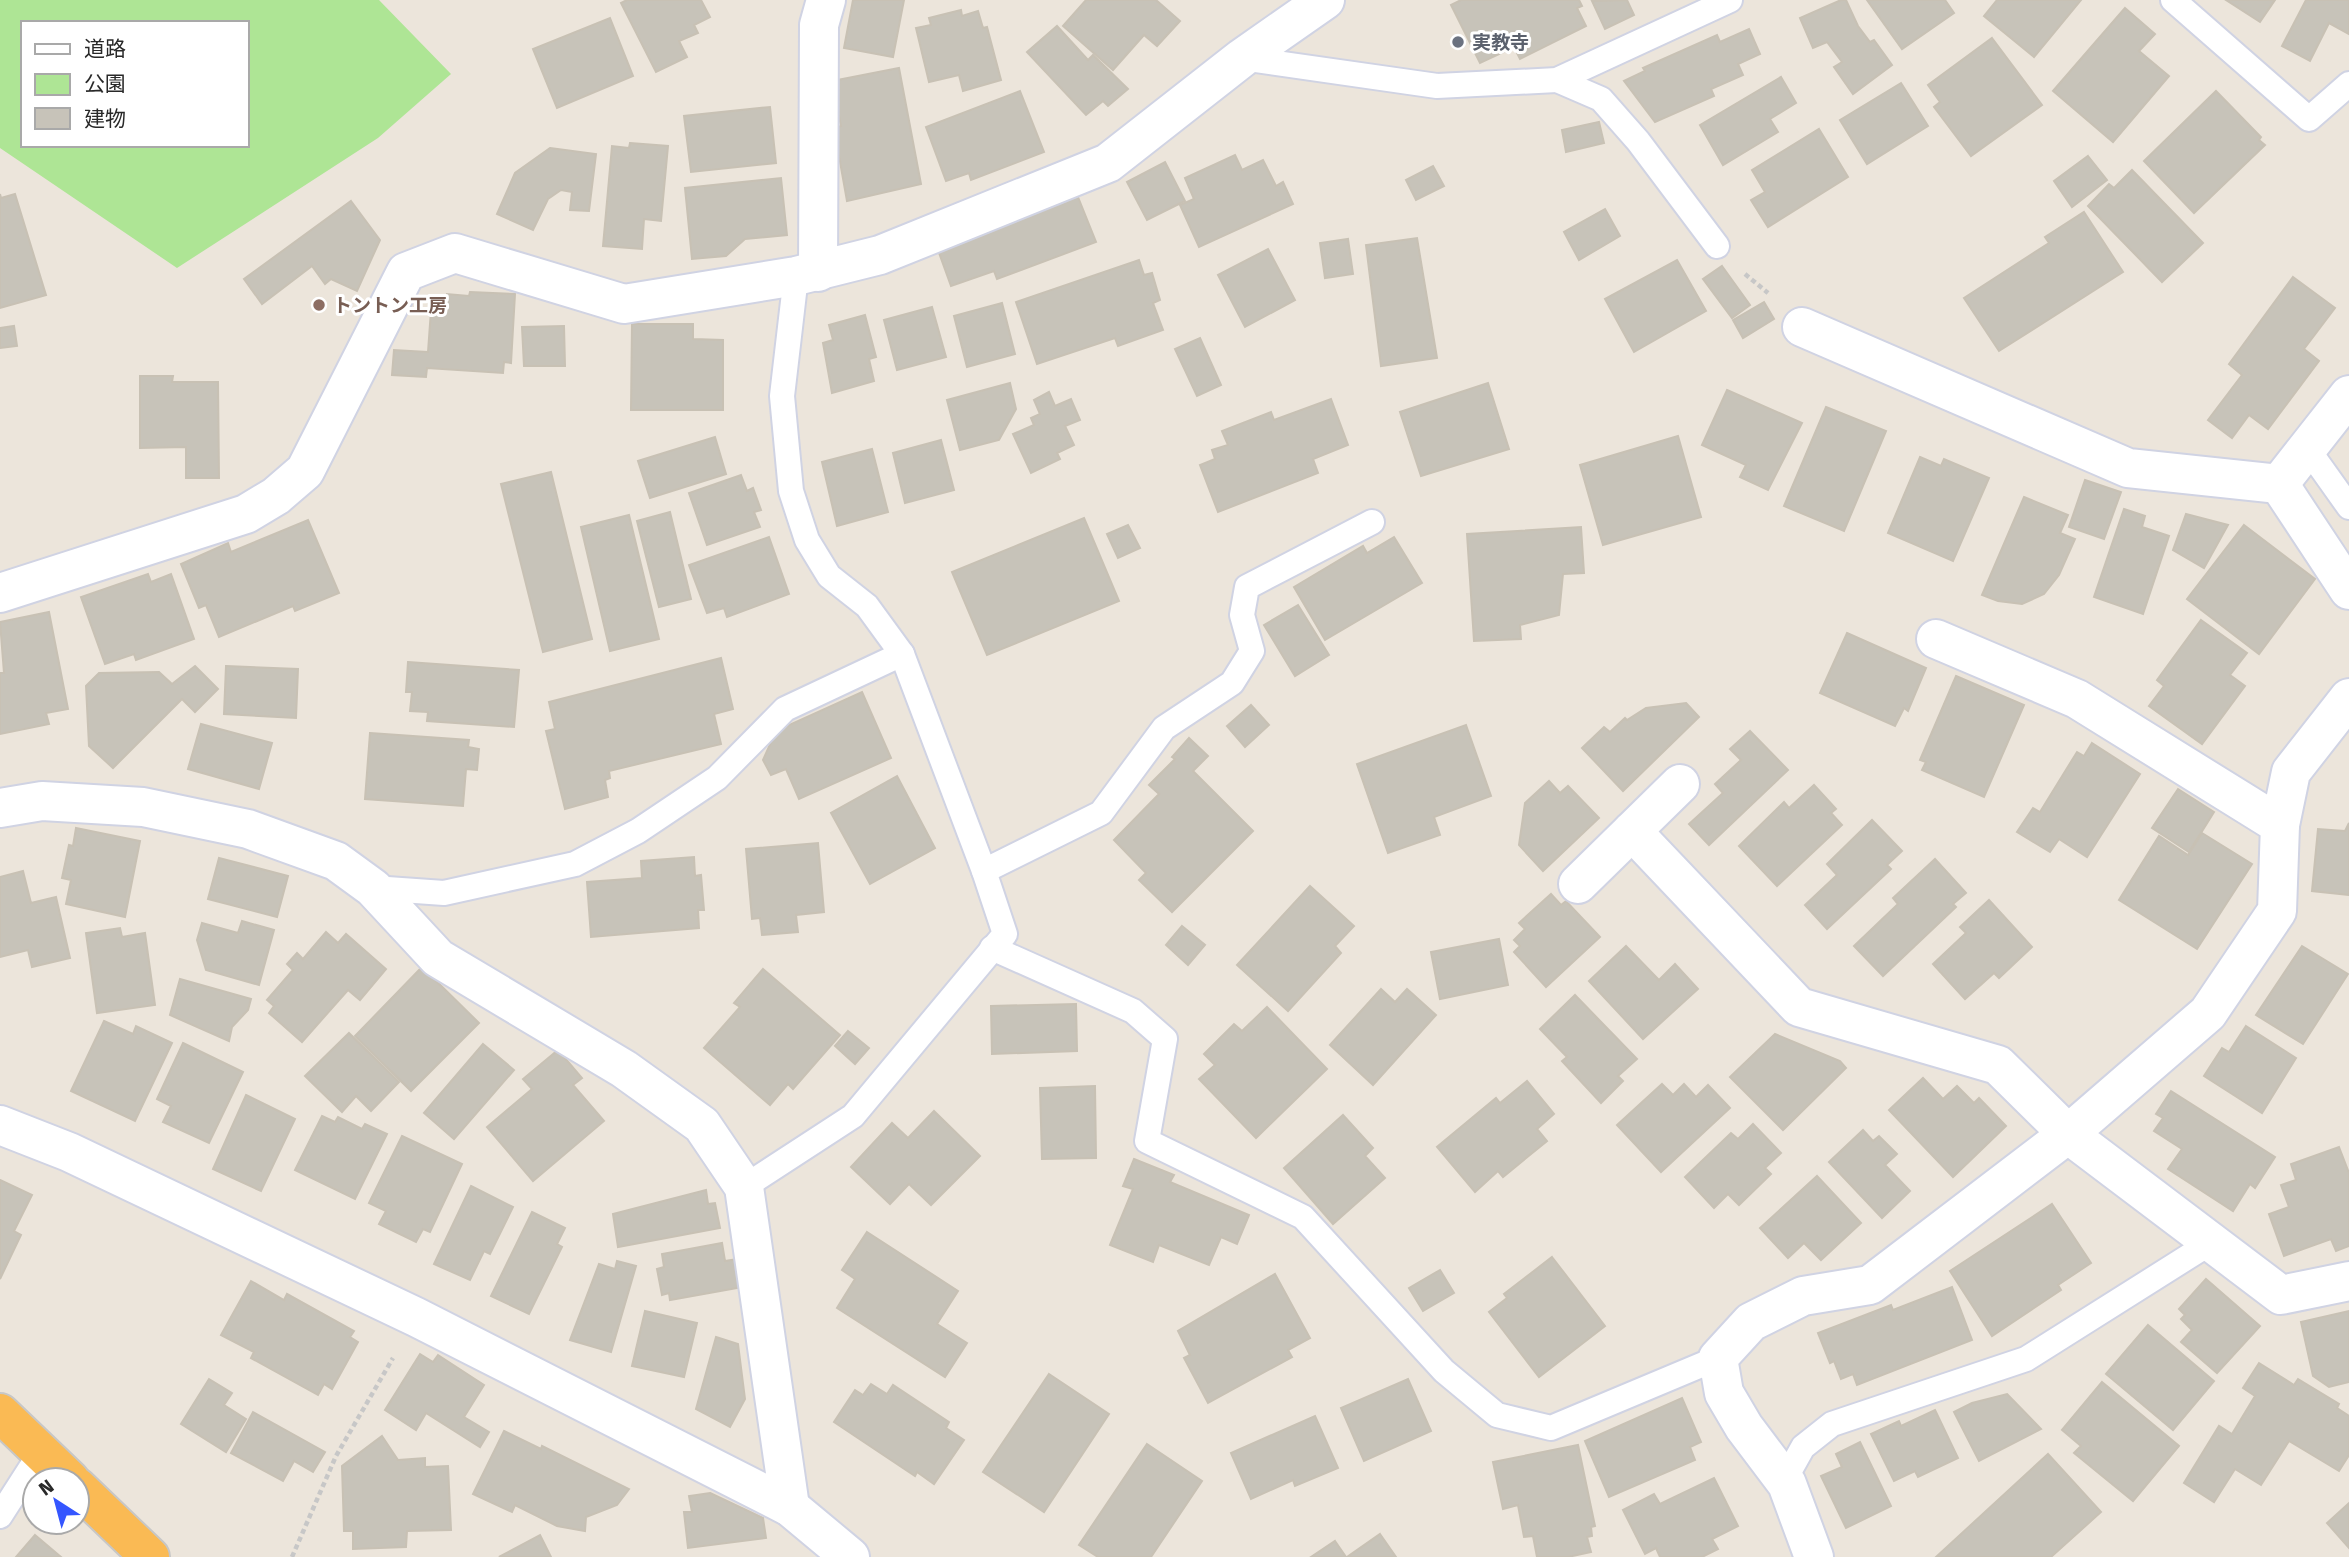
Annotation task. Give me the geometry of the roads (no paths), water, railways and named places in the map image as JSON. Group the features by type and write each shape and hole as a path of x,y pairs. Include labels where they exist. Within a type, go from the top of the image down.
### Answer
{"highway":[{"path":"0,1413 56,1466"},
{"path":"91,1500 150,1557"}],"street":[{"path":"807,274 819,25 826,0"},
{"path":"0,593 246,514 276,496 305,471 407,272 455,253 624,304 807,274 880,255 1108,163 1242,58 1325,0"},
{"path":"1802,327 2128,468 2279,484"},
{"path":"2279,484 2349,395"},
{"path":"2279,484 2349,590"},
{"path":"1936,639 2077,699 2280,824"},
{"path":"1814,1557 1784,1481 1744,1427 1724,1394 1718,1358 1751,1322 1803,1296 1870,1285 2068,1134 2208,1013 2277,911 2280,824 2291,772 2349,698"},
{"path":"1578,884 1680,784"},
{"path":"0,808 42,801 143,807 248,829 337,862 373,888 438,958 624,1069 702,1125 744,1187 790,1507"},
{"path":"1632,831 1799,1007 1998,1065 2068,1134 2281,1295 2349,1281"},
{"path":"0,1125 69,1152 416,1317 790,1507 850,1557"}],"lane":[{"path":"1242,58 1437,86 1558,80 1730,0"},
{"path":"2173,0 2309,119 2349,84"},
{"path":"1558,80 1601,99 1638,141 1717,246"},
{"path":"744,1187 853,1116 1004,934 984,871 902,654 867,606 829,576 807,540 791,491 782,396 807,274"},
{"path":"2307,448 2349,507"},
{"path":"984,871 1101,813 1164,728 1232,683 1252,651 1242,615 1247,587 1372,522"},
{"path":"373,888 444,893 575,864 638,831 717,778 785,709 902,654"},
{"path":"992,948 1133,1011 1165,1039 1147,1141 1303,1217 1444,1371 1497,1415 1550,1428 1718,1358"},
{"path":"1784,1481 1803,1447 1832,1424 2026,1359 2210,1242"},
{"path":"0,1516 41,1452"}],"place":[{"name":"実教寺","path":"1458,42"},
{"name":"トントン工房","path":"319,305"}]}
